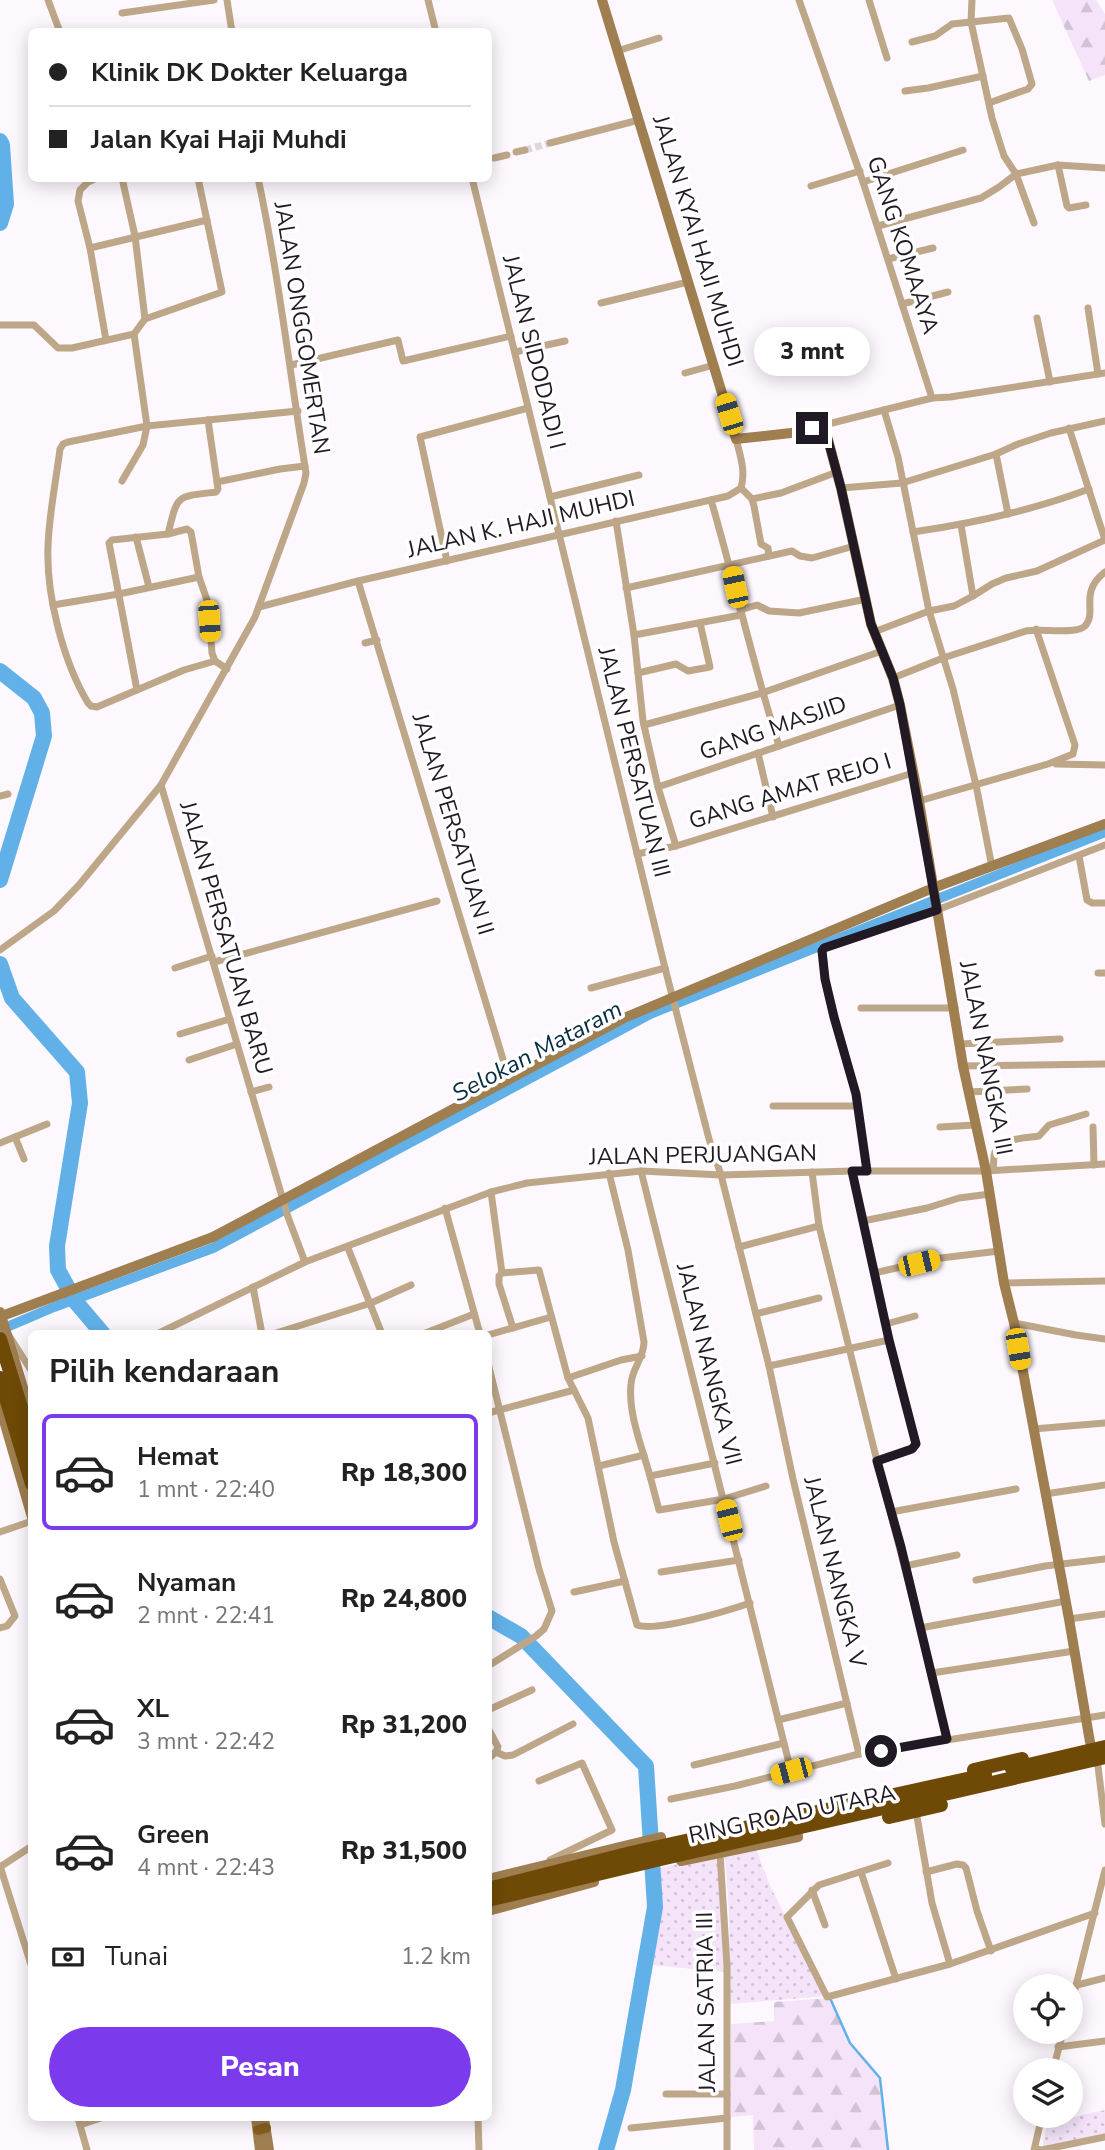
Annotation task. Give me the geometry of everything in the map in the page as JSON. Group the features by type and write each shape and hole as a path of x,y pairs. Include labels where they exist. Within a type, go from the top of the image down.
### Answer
{"highway":[{"path":"4,1335 28,1428"},
{"path":"0,1378 26,1476"},
{"path":"993,1770 1105,1738"},
{"path":"492,1888 631,1859 993,1770 1105,1747"},
{"path":"664,1851 797,1833 1103,1763"},
{"name":"RING ROAD UTARA","path":"797,1833 916,1811 1103,1763"},
{"path":"492,1899 538,1893 631,1859"}],"street":[{"path":"48,0 58,28"},
{"path":"122,13 214,0"},
{"path":"227,0 231,28"},
{"path":"428,0 435,28"},
{"name":"JALAN KYAI HAJI MUHDI","path":"602,0 736,439"},
{"name":"GANG KOMAAYA","path":"801,0 860,171 932,398"},
{"path":"869,0 887,58"},
{"path":"972,0 971,22 992,118 1004,156 1016,174 1034,223"},
{"path":"912,42 935,36 952,24 1009,18 1032,84 1028,89 989,103"},
{"path":"617,51 659,38"},
{"path":"905,91 984,76"},
{"path":"550,143 639,120"},
{"path":"494,158 525,150"},
{"path":"863,182 963,150"},
{"path":"1058,165 1067,206 1069,208 1086,205"},
{"path":"878,226 981,198 1016,174 1058,165 1105,168"},
{"path":"811,186 860,171"},
{"path":"88,182 80,190 78,201 90,248 106,340"},
{"path":"123,182 135,236 145,318"},
{"path":"122,481 143,445 147,426 134,334 145,318 222,292 199,182"},
{"name":"JALAN ONGGOMERTAN","path":"259,182 270,231 298,411 306,476 304,483"},
{"name":"JALAN SIDODADI I","path":"473,182 559,536"},
{"path":"90,248 207,220"},
{"path":"888,260 933,248"},
{"path":"601,303 688,282"},
{"path":"902,304 948,292"},
{"path":"769,556 768,548 761,544 752,499 741,488 743,470 736,439 791,433 932,398 1101,373 1088,308"},
{"path":"1037,318 1050,382"},
{"path":"0,325 34,325 52,344 65,350 134,334"},
{"path":"290,365 398,340 403,360 511,337"},
{"path":"514,352 565,341"},
{"path":"685,373 714,365"},
{"path":"447,561 420,437 528,408"},
{"path":"215,661 184,670 97,707 88,703 62,643 53,605 48,546 60,449 63,444 147,426 298,411"},
{"path":"884,411 898,457 929,611 953,689 976,785 992,867"},
{"path":"168,534 178,499 216,492 218,489 208,420"},
{"path":"841,488 902,483 996,454 1018,443 1105,421"},
{"path":"824,425 874,632 893,678 900,705 919,801 1048,764 1073,754 1075,745 1036,629"},
{"path":"874,632 929,611 954,606 992,584 1037,571 1105,540 1069,428"},
{"path":"996,454 1008,514"},
{"path":"217,482 305,466"},
{"path":"752,499 781,493 837,472"},
{"path":"550,497 639,475"},
{"name":"JALAN PERSATUAN BARU","path":"304,483 259,607 161,785 288,1217 305,1262"},
{"name":"JALAN K. HAJI MUHDI","path":"259,607 358,581 728,496 741,488"},
{"path":"913,532 961,525 1049,504 1089,489"},
{"path":"711,500 762,693 779,746"},
{"path":"616,521 634,635 644,725 658,787 676,846"},
{"path":"961,525 973,597"},
{"path":"137,690 109,543 112,540 190,530 208,604 212,653 215,661 227,669"},
{"name":"JALAN PERSATUAN III","path":"559,536 673,999"},
{"path":"136,537 149,587"},
{"path":"626,588 792,551 812,558 854,546"},
{"path":"893,678 943,658 1036,629 1079,631 1089,620 1094,580 1105,572"},
{"path":"53,605 200,577"},
{"name":"JALAN PERSATUAN II","path":"358,581 509,1079"},
{"path":"634,635 700,623 757,605 769,611 799,613 866,599"},
{"path":"638,673 676,664 688,671 710,667 700,623"},
{"path":"365,643 377,640"},
{"path":"644,725 762,693 882,651"},
{"name":"GANG MASJID","path":"658,787 900,705"},
{"path":"758,753 773,817"},
{"path":"1048,764 1105,765"},
{"name":"GANG AMAT REJO I","path":"637,854 676,846 913,773"},
{"path":"0,950 54,911 79,885 161,785"},
{"name":"JALAN NANGKA III","path":"919,801 963,1066 975,1125 989,1170 990,1194 1004,1283 1014,1323 1090,1742"},
{"path":"28,1394 4,1335 1,1315 213,1237 284,1202 624,1018 934,890 1105,824"},
{"path":"867,1171 855,1087 840,1041 825,979 822,949 937,909 1105,845"},
{"path":"1079,856 1087,900 1092,903 1105,903"},
{"path":"175,968 437,901"},
{"path":"591,988 664,968"},
{"path":"673,999 709,1139 721,1175"},
{"path":"861,1008 955,1008"},
{"path":"180,1034 230,1019"},
{"path":"960,1044 1060,1039"},
{"path":"188,1060 237,1044"},
{"path":"963,1066 1105,1064"},
{"path":"251,1092 269,1087"},
{"path":"969,1092 1027,1089"},
{"path":"773,1107 857,1106"},
{"path":"989,1170 1000,1146 1013,1140 1039,1136 1049,1125 1086,1114"},
{"path":"0,1143 47,1124"},
{"path":"940,1127 975,1125"},
{"path":"1093,1127 1094,1165"},
{"path":"15,1137 24,1159"},
{"name":"JALAN PERJUANGAN","path":"166,1330 305,1262 348,1248 445,1208 527,1183 641,1171 721,1175 989,1170 1105,1164"},
{"name":"JALAN NANGKA VII","path":"641,1171 791,1771"},
{"path":"852,1171 889,1340 916,1444 912,1449 877,1461"},
{"path":"812,1172 819,1226 947,1739"},
{"path":"609,1173 628,1250 644,1342 642,1356 633,1371 630,1397 659,1510 724,1499 766,1486"},
{"name":"JALAN NANGKA V","path":"721,1175 769,1366 793,1479 859,1754"},
{"path":"491,1192 502,1273 498,1279 513,1328"},
{"path":"863,1221 927,1208 959,1198 990,1194"},
{"path":"445,1208 479,1330"},
{"path":"739,1247 819,1226"},
{"path":"348,1248 381,1330"},
{"path":"874,1273 941,1258 999,1251"},
{"path":"502,1273 539,1270 568,1378 588,1418 614,1542 636,1623 639,1626 674,1623 718,1614 750,1603"},
{"path":"1004,1283 1105,1281"},
{"path":"286,1330 371,1303 411,1285"},
{"path":"253,1287 261,1330"},
{"path":"755,1314 819,1298"},
{"path":"433,1330 474,1314"},
{"path":"886,1324 915,1316"},
{"path":"492,1334 551,1317"},
{"path":"1014,1323 1105,1339"},
{"path":"4,1335 13,1339 28,1366"},
{"path":"769,1366 889,1340"},
{"path":"568,1378 621,1360 642,1356"},
{"path":"492,1377 539,1569 551,1605 549,1620 544,1629 515,1651 492,1664"},
{"path":"492,1411 574,1390"},
{"path":"0,1407 4,1437 26,1476"},
{"path":"1033,1429 1105,1423"},
{"path":"599,1466 644,1455"},
{"path":"650,1476 715,1463"},
{"path":"1045,1494 1105,1485"},
{"path":"891,1512 1016,1489"},
{"path":"0,1532 28,1521"},
{"path":"905,1566 957,1555"},
{"path":"976,1580 1058,1564 1105,1559"},
{"path":"661,1572 739,1560"},
{"path":"0,1579 15,1616 7,1626 0,1628"},
{"path":"574,1592 625,1581"},
{"path":"920,1628 1066,1601"},
{"path":"1069,1619 1105,1614"},
{"path":"932,1674 1074,1651"},
{"path":"492,1708 531,1690"},
{"path":"778,1720 847,1703"},
{"path":"671,1799 859,1754 1105,1715"},
{"path":"496,1752 506,1756 513,1755 573,1724"},
{"path":"492,1736 498,1747 492,1756"},
{"path":"694,1765 784,1743"},
{"path":"535,1867 612,1830 582,1763 539,1781"},
{"path":"1103,1763 1105,1824"},
{"path":"916,1811 935,1916 950,1964"},
{"name":"RING ROAD UTARA","path":"664,1851 720,1853 797,1833"},
{"path":"28,1848 0,1866 28,1955"},
{"name":"JALAN SATRIA III","path":"720,1853 727,1966 727,2150"},
{"path":"492,1878 535,1867 631,1859"},
{"path":"888,1863 819,1885 787,1917 827,1997 950,1964 1095,1913"},
{"path":"926,1872 957,1864 966,1868 991,1951"},
{"path":"1080,1974 1105,1870"},
{"path":"861,1872 896,1979"},
{"path":"813,1890 825,1925"},
{"path":"492,1910 538,1893"},
{"path":"1083,1983 1105,1978"},
{"path":"1058,2047 1105,2041"},
{"path":"1056,2058 1059,2044"},
{"path":"666,2094 727,2094"},
{"path":"631,2128 727,2118"},
{"path":"79,2121 87,2150"},
{"path":"478,2121 479,2150"},
{"path":"260,2150 263,2125"},
{"path":"263,2125 269,2150"},
{"path":"1040,2128 1035,2150 1105,2137"}],"green space":[{"path":"1052,0 1096,0 1105,14 1105,75 1089,81"},
{"path":"756,1849 771,1888 826,1996 730,2004 725,1855"},
{"path":"718,1855 724,1972 653,1965 661,1909 655,1869"},
{"path":"830,1998 850,2043 880,2078 888,2150 754,2150 753,2115 730,2117 731,2024 774,2021 774,2002"},
{"path":"1105,2110 1105,2138 1042,2150 1046,2128 1083,2128 1083,2115"}],"waterway":[{"path":"0,141 6,204 0,223"},
{"path":"0,671 34,698 42,713 44,736 0,880"},
{"name":"Selokan Mataram","path":"0,1330 213,1248 650,1014 1105,832"},
{"path":"0,964 12,998 77,1072 80,1103 57,1246 58,1270 75,1301 100,1330"},
{"path":"492,1619 521,1636 646,1766 655,1907 623,2090 606,2150"},
{"path":"830,1998 850,2043 880,2078 888,2150"}],"tunnel":[{"path":"525,150 550,143"}],"route":[{"path":"812,428 824,425 871,624 893,678 919,801 937,910 822,949 825,979 840,1041 855,1087 861,1122 867,1171 852,1171 889,1340 916,1444 912,1449 877,1461 901,1547 947,1739 881,1751"}]}
